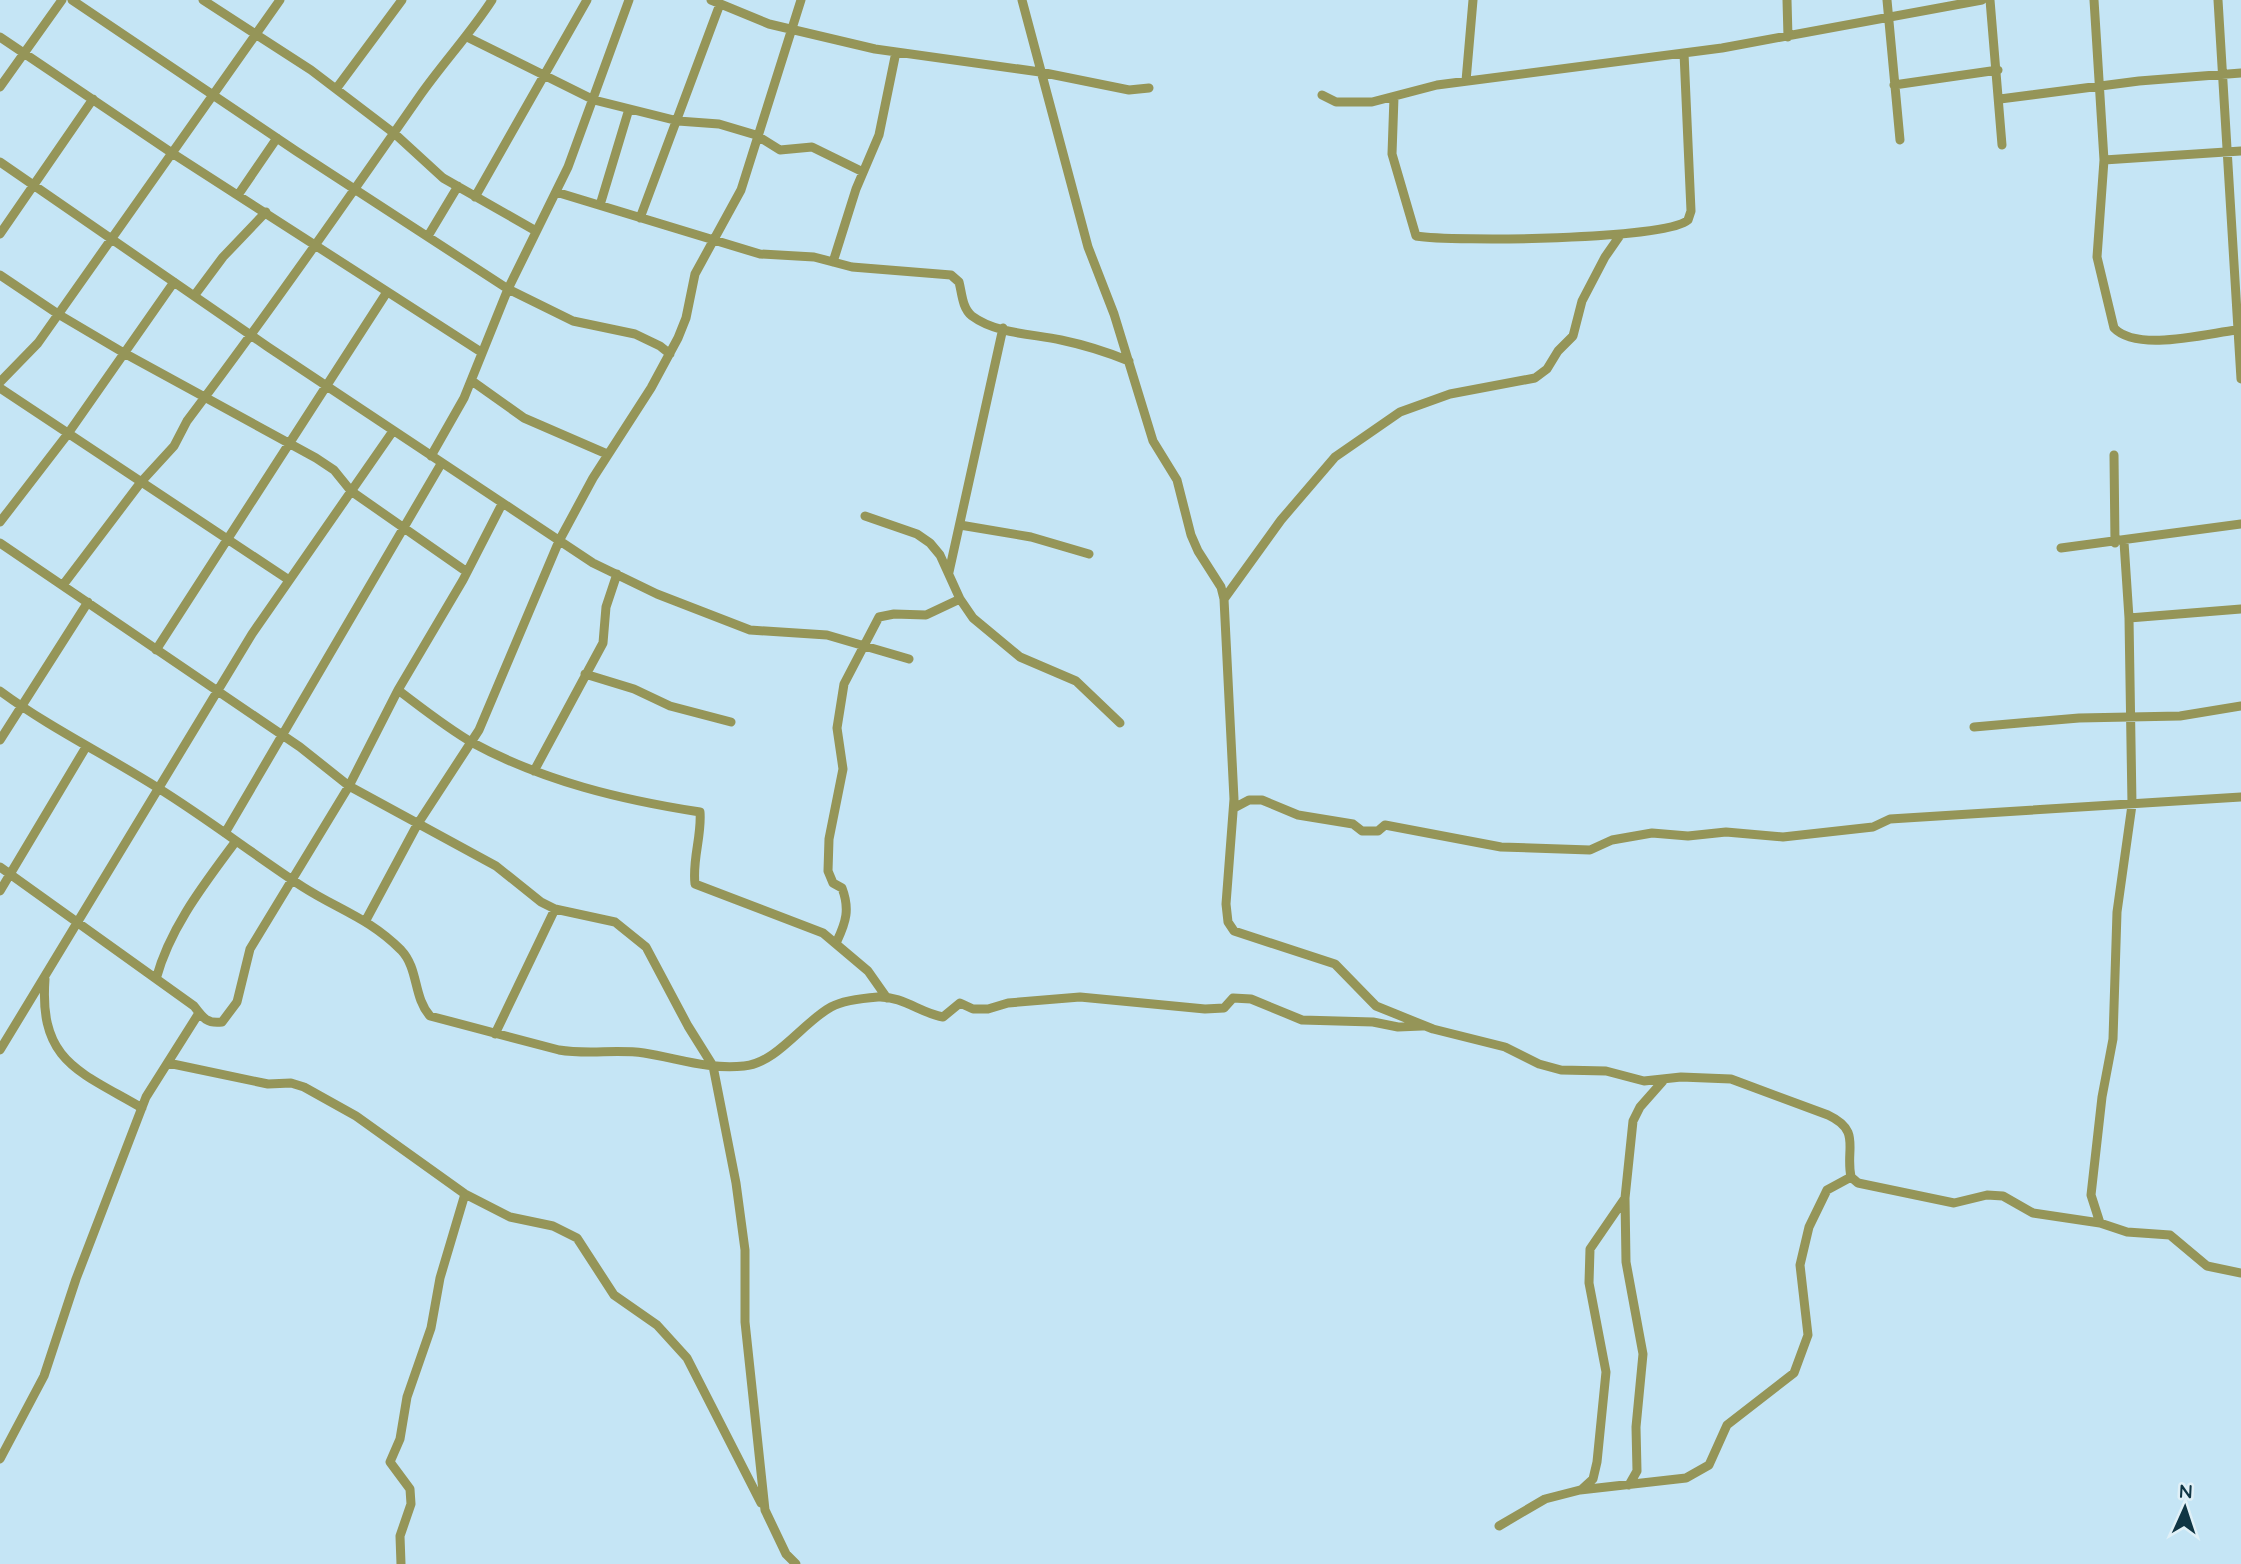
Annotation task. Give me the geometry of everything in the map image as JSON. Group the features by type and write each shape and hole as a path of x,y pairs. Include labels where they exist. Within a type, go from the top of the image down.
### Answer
{"street":[{"path":"0,87 62,0"},
{"path":"72,0 355,191 508,289 573,321 635,334 670,354"},
{"path":"203,0 336,89 395,134 428,165 458,186 536,231"},
{"path":"0,382 17,368 58,314 280,0"},
{"path":"336,89 402,0"},
{"path":"63,584 141,482 174,446 187,421 355,191 442,65 467,37 492,0"},
{"path":"475,197 587,0"},
{"path":"431,456 472,382 481,352 508,289 556,192 594,100 629,0"},
{"path":"366,920 417,825 472,742 501,681 559,541 607,454 670,354 686,318 695,274 741,190 756,135 801,0"},
{"path":"1022,0 1088,247 1129,361 1153,441 1177,480 1198,551 1221,587 1224,598 1234,808 1226,904 1228,922 1234,931 1335,964 1376,1006 1425,1026 1505,1047 1539,1064 1561,1070 1606,1071 1644,1081 1663,1082 1681,1077 1731,1079 1842,1122 1851,1137 1851,1177 1858,1183 1954,1202 1987,1195 2003,1196 2033,1213 2100,1223 2127,1232 2170,1235 2207,1266 2241,1273"},
{"path":"1466,81 1473,0"},
{"path":"1787,0 1788,37"},
{"path":"1886,0 1900,140"},
{"path":"1322,95 1336,102 1354,104 1466,81 1788,37 1982,0"},
{"path":"1990,0 1998,70 2002,145"},
{"path":"2094,0 2104,160 2097,257 2114,328 2131,339 2161,340 2236,331"},
{"path":"2218,0 2241,379"},
{"path":"640,218 678,121 715,2 793,30 896,52 1040,72 1129,90 1149,88"},
{"path":"0,37 172,153 481,352"},
{"path":"467,37 594,100 678,121 719,124 756,135 780,150 812,147 863,172"},
{"path":"833,262 863,172 880,135 896,52"},
{"path":"1394,97 1392,155 1416,236 1621,234 1676,227 1688,220 1691,178 1684,53"},
{"path":"1894,85 1998,70"},
{"path":"2000,99 2100,85 2241,73"},
{"path":"0,234 93,99"},
{"path":"600,205 629,110"},
{"path":"238,195 277,138"},
{"path":"2104,160 2241,151"},
{"path":"0,162 110,240 441,464 559,541 617,574 657,594 750,629 827,635 909,659"},
{"path":"428,236 458,186"},
{"path":"556,192 760,254 814,257 833,262 951,275 959,282 963,305 971,316 1003,328 1096,348 1129,361"},
{"path":"194,296 223,257 266,212"},
{"path":"1224,598 1281,520 1335,457 1400,412 1450,394 1535,378 1547,369 1573,335 1582,301 1605,257 1621,234"},
{"path":"0,275 58,314 124,353 334,470 351,491 467,572"},
{"path":"0,522 66,435 174,282"},
{"path":"156,650 387,292"},
{"path":"949,572 1003,328"},
{"path":"472,382 524,418 607,454"},
{"path":"0,388 66,435 289,580"},
{"path":"0,1050 217,692 289,580 393,431"},
{"path":"2100,1223 2091,1195 2102,1097 2113,1039 2117,912 2132,805 2129,618 2113,455"},
{"path":"225,833 441,464"},
{"path":"0,867 156,979 212,1023 222,1023 237,1002 250,949 349,786 398,690 467,572 502,504"},
{"path":"865,516 923,539 940,555 960,599 973,618 1005,647 1076,681 1120,723"},
{"path":"2062,548 2241,524"},
{"path":"960,525 1031,537 1089,554"},
{"path":"0,542 284,736 349,786 496,866 555,909 615,922 646,947 688,1026 713,1066 736,1183 745,1250 745,1322 765,1510"},
{"path":"534,771 603,643 608,600 617,574"},
{"path":"836,941 847,919 842,888 833,883 828,871 830,839 843,769 843,754 837,728 844,684 867,645 874,625 884,614 926,615 960,599"},
{"path":"0,740 88,602"},
{"path":"2129,618 2241,610"},
{"path":"585,674 634,689 670,706 731,722"},
{"path":"398,690 472,742 534,771 643,803 700,811 701,831 693,872 695,884 746,901 836,941 868,971 887,998"},
{"path":"0,691 86,747 158,788 293,880 366,920 403,952 412,968 421,1006 430,1016 495,1034 581,1054 612,1050 713,1066 746,1066 767,1056 833,1006 887,998 899,999 943,1017 960,1003 973,1009 988,1009 1008,1003 1080,997 1205,1009 1224,1008 1233,998 1251,999 1303,1020 1373,1022 1398,1027 1425,1026"},
{"path":"1974,727 2132,716 2180,716 2241,706"},
{"path":"0,891 86,747"},
{"path":"1234,808 1249,800 1262,800 1298,815 1353,824 1362,831 1378,831 1385,825 1501,847 1590,850 1612,840 1652,833 1688,836 1726,832 1783,837 1873,827 1890,819 2241,797"},
{"path":"156,979 168,947 196,895 236,841"},
{"path":"495,1034 555,909"},
{"path":"45,977 43,1009 46,1028 54,1046 84,1073 142,1108"},
{"path":"0,1459 44,1376 76,1279 154,1081 199,1013"},
{"path":"168,1063 268,1084 291,1083 304,1087 356,1116 465,1194 510,1217 554,1226 577,1238 614,1295 657,1325 687,1358 786,1554 796,1564"},
{"path":"1629,1485 1637,1471 1636,1427 1643,1354 1626,1262 1625,1198 1633,1121 1640,1107 1663,1082"},
{"path":"1499,1526 1545,1499 1580,1490 1686,1478 1709,1465 1727,1424 1794,1373 1808,1335 1800,1265 1809,1227 1827,1191 1851,1177"},
{"path":"401,1564 400,1536 411,1504 410,1489 390,1462 402,1432 407,1397 432,1328 440,1278 465,1194"},
{"path":"1580,1490 1593,1479 1597,1462 1606,1372 1590,1283 1590,1250 1625,1198"}]}
